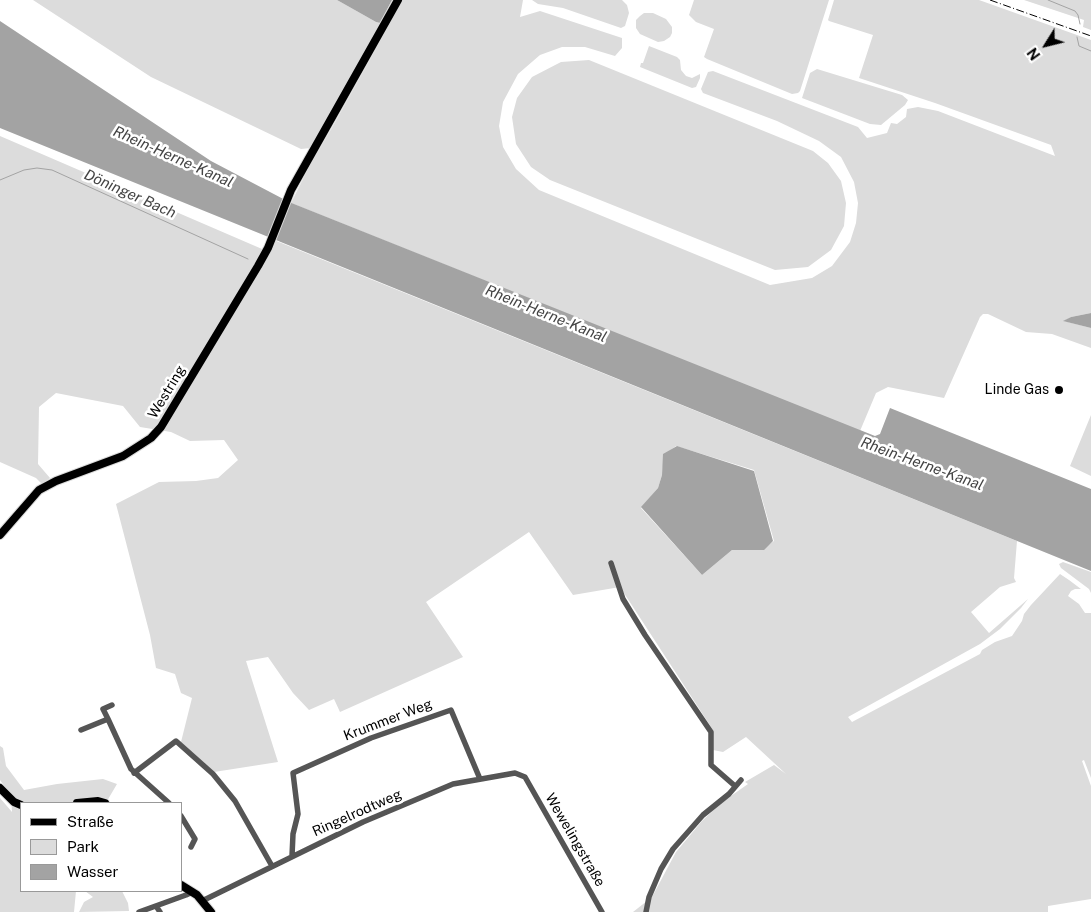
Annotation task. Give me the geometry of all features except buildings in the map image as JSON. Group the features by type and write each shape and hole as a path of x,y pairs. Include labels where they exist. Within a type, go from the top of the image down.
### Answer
{"main road":[{"name":"Westring","path":"0,535 32,497 45,486 112,462 156,434 266,252 289,196 398,0"},
{"path":"0,788 14,802 20,805"},
{"path":"87,802 102,802"},
{"path":"182,886 202,901 211,912"}],"street":[{"path":"611,563 623,599 645,635 711,732 711,765 735,786"},
{"path":"112,705 103,709 134,773 140,776 168,802"},
{"name":"Krummer Weg","path":"292,856 293,834 298,814 293,773 371,738 451,710 480,779"},
{"path":"81,730 108,719"},
{"path":"134,773 176,741 213,774 234,801 272,866"},
{"name":"Ringelrodtweg","path":"202,901 363,822 453,784 516,774 525,777 527,781"},
{"path":"646,912 649,897 661,869 673,849 703,815 729,794 741,780"},
{"name":"Wewelingstraße","path":"527,781 602,912"},
{"path":"182,818 195,839 191,847"},
{"path":"139,912 192,892"},
{"path":"156,906 160,912"}],"green space":[{"path":"33,0 337,0 380,23 392,0 395,0 311,148 301,149 151,77"},
{"path":"403,0 523,0 520,17 540,11 622,38 622,48 615,56 585,47 562,47 540,55 518,74 503,102 499,126 503,147 516,169 539,190 770,285 812,278 832,266 850,242 856,223 858,203 854,182 841,157 819,141 777,121 703,93 701,89 708,72 713,71 858,127 867,138 887,133 891,123 897,124 906,117 907,109 918,107 938,111 1055,156 1051,145 859,78 873,35 829,21 834,0 979,0 1091,40 1091,313 1071,317 1064,321 1091,328 1091,348 1052,334 1026,332 988,314 983,314 944,398 888,387 876,393 860,431 291,203 309,167"},
{"path":"532,0 622,0 627,5 629,13 625,26 621,28 563,8 538,4"},
{"path":"694,0 829,0 800,91 792,94 704,57 714,29 696,22 689,15"},
{"path":"1024,0 1091,0 1091,30 1083,27 1084,20"},
{"path":"644,13 653,13 666,19 672,27 670,37 658,42 640,34 636,28 636,20"},
{"path":"649,46 677,57 680,60 681,70 686,76 692,78 700,74 696,87 692,88 640,67"},
{"path":"589,60 813,151 828,163 841,181 846,203 844,226 831,250 808,267 775,270 550,180 531,167 516,144 512,117 517,98 532,77 561,62"},
{"path":"817,69 902,95 908,100 905,105 881,125 870,124 802,98 810,73"},
{"path":"0,136 269,252 274,240 1017,541 1014,578 1016,582 1000,587 971,612 989,633 1028,599 1021,608 1000,629 980,644 848,717 852,722 980,654 982,650 995,642 1012,636 1022,621 1024,614 1060,574 1069,580 1081,589 1071,591 1068,596 1079,604 1085,613 1091,613 1091,778 1084,760 1082,761 1091,786 1091,899 1048,906 1048,912 633,912 652,897 676,852 702,821 721,803 748,784 745,782 774,765 786,774 746,737 723,752 713,750 713,730 620,587 573,595 529,532 426,602 463,657 340,712 334,699 309,710 293,693 268,657 246,661 278,762 214,772 181,742 192,698 181,693 175,674 156,668 150,635 116,504 159,482 196,481 218,478 238,460 224,440 190,441 171,432 140,427 123,406 56,393 39,407 38,464 50,478 42,484 36,478 0,462","holes":["676,446 754,470 774,541 763,549 732,550 702,575 641,508 658,488 662,475 664,455"]},
{"path":"1091,415 1091,476 1070,466"},
{"path":"1063,562 1091,572 1091,593 1089,589 1061,568 1059,564"},
{"path":"0,746 3,748 6,766 24,790 103,779 117,784 107,801 20,802 20,892 76,892 74,912 0,912 0,798 12,812 11,795 0,780"},
{"path":"86,892 122,892 128,903 129,911 79,912 84,902 93,897"}],"water":[{"path":"337,0 392,0 380,23"},
{"name":"Rhein-Herne-Kanal","path":"0,21 211,161 289,202 875,436 880,434 890,408 1091,489 1091,571 0,128"},
{"path":"1091,313 1091,328 1063,321 1071,317"},
{"path":"677,446 754,471 773,541 764,550 732,550 702,575 641,507 658,488 662,475 663,454"}],"waterway":[{"path":"1048,0 1075,11 1080,24"},
{"path":"1077,37 1079,46 1091,51"},
{"name":"Döninger Bach","path":"0,180 24,170 37,168 52,170 248,259"}],"railway":[{"path":"990,0 1091,36"}],"place":[{"name":"Linde Gas","path":"1059,390"}]}
